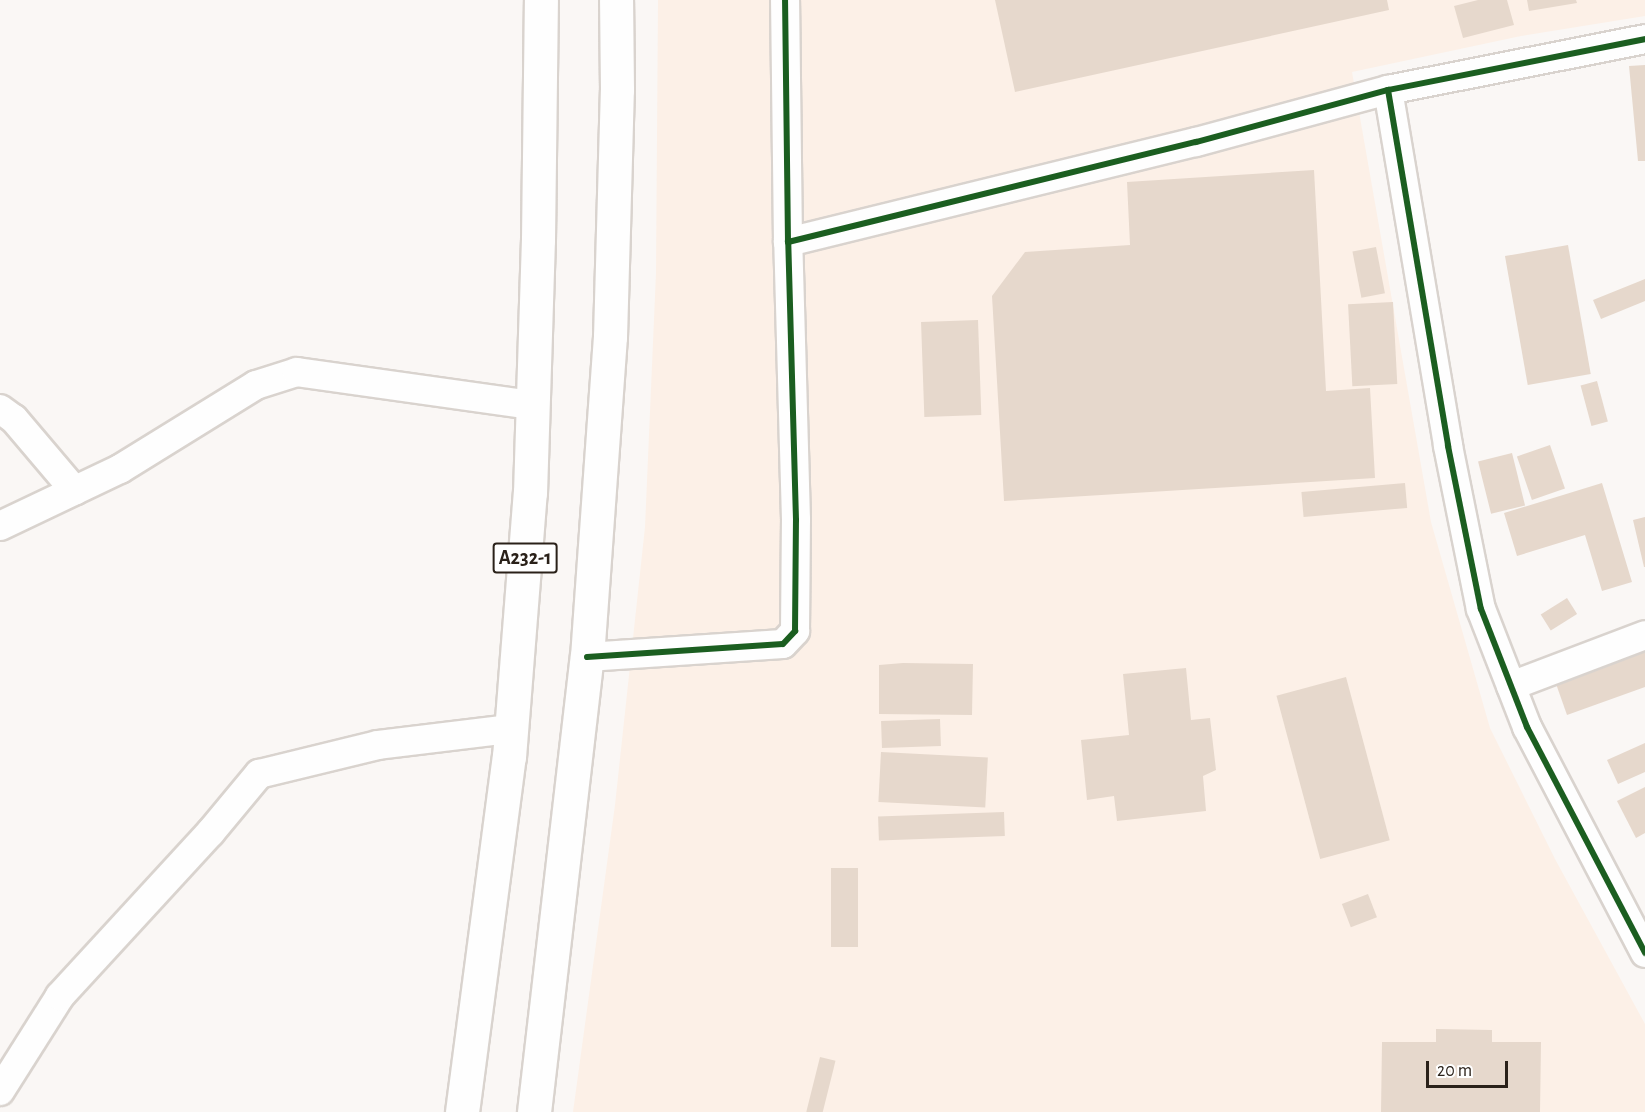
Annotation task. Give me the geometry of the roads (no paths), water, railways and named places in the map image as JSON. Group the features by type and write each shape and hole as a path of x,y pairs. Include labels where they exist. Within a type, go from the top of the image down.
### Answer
{"highway":[{"name":"A232-1","path":"462,1112 511,729 530,493 538,240 541,0"},
{"path":"534,1112 587,657 610,337 617,90 616,0"}],"street":[{"path":"587,657 783,644 795,631 796,520 788,242 785,0"},
{"path":"788,242 1185,145 1388,90 1645,39"},
{"path":"1388,90 1448,446 1481,609 1527,727 1645,952"},
{"path":"0,526 120,469 255,385 297,372 531,405"},
{"path":"0,408 14,419 75,491"},
{"path":"1511,686 1645,635"},
{"path":"0,1091 60,996 210,832 259,774 378,745 511,729"}]}
